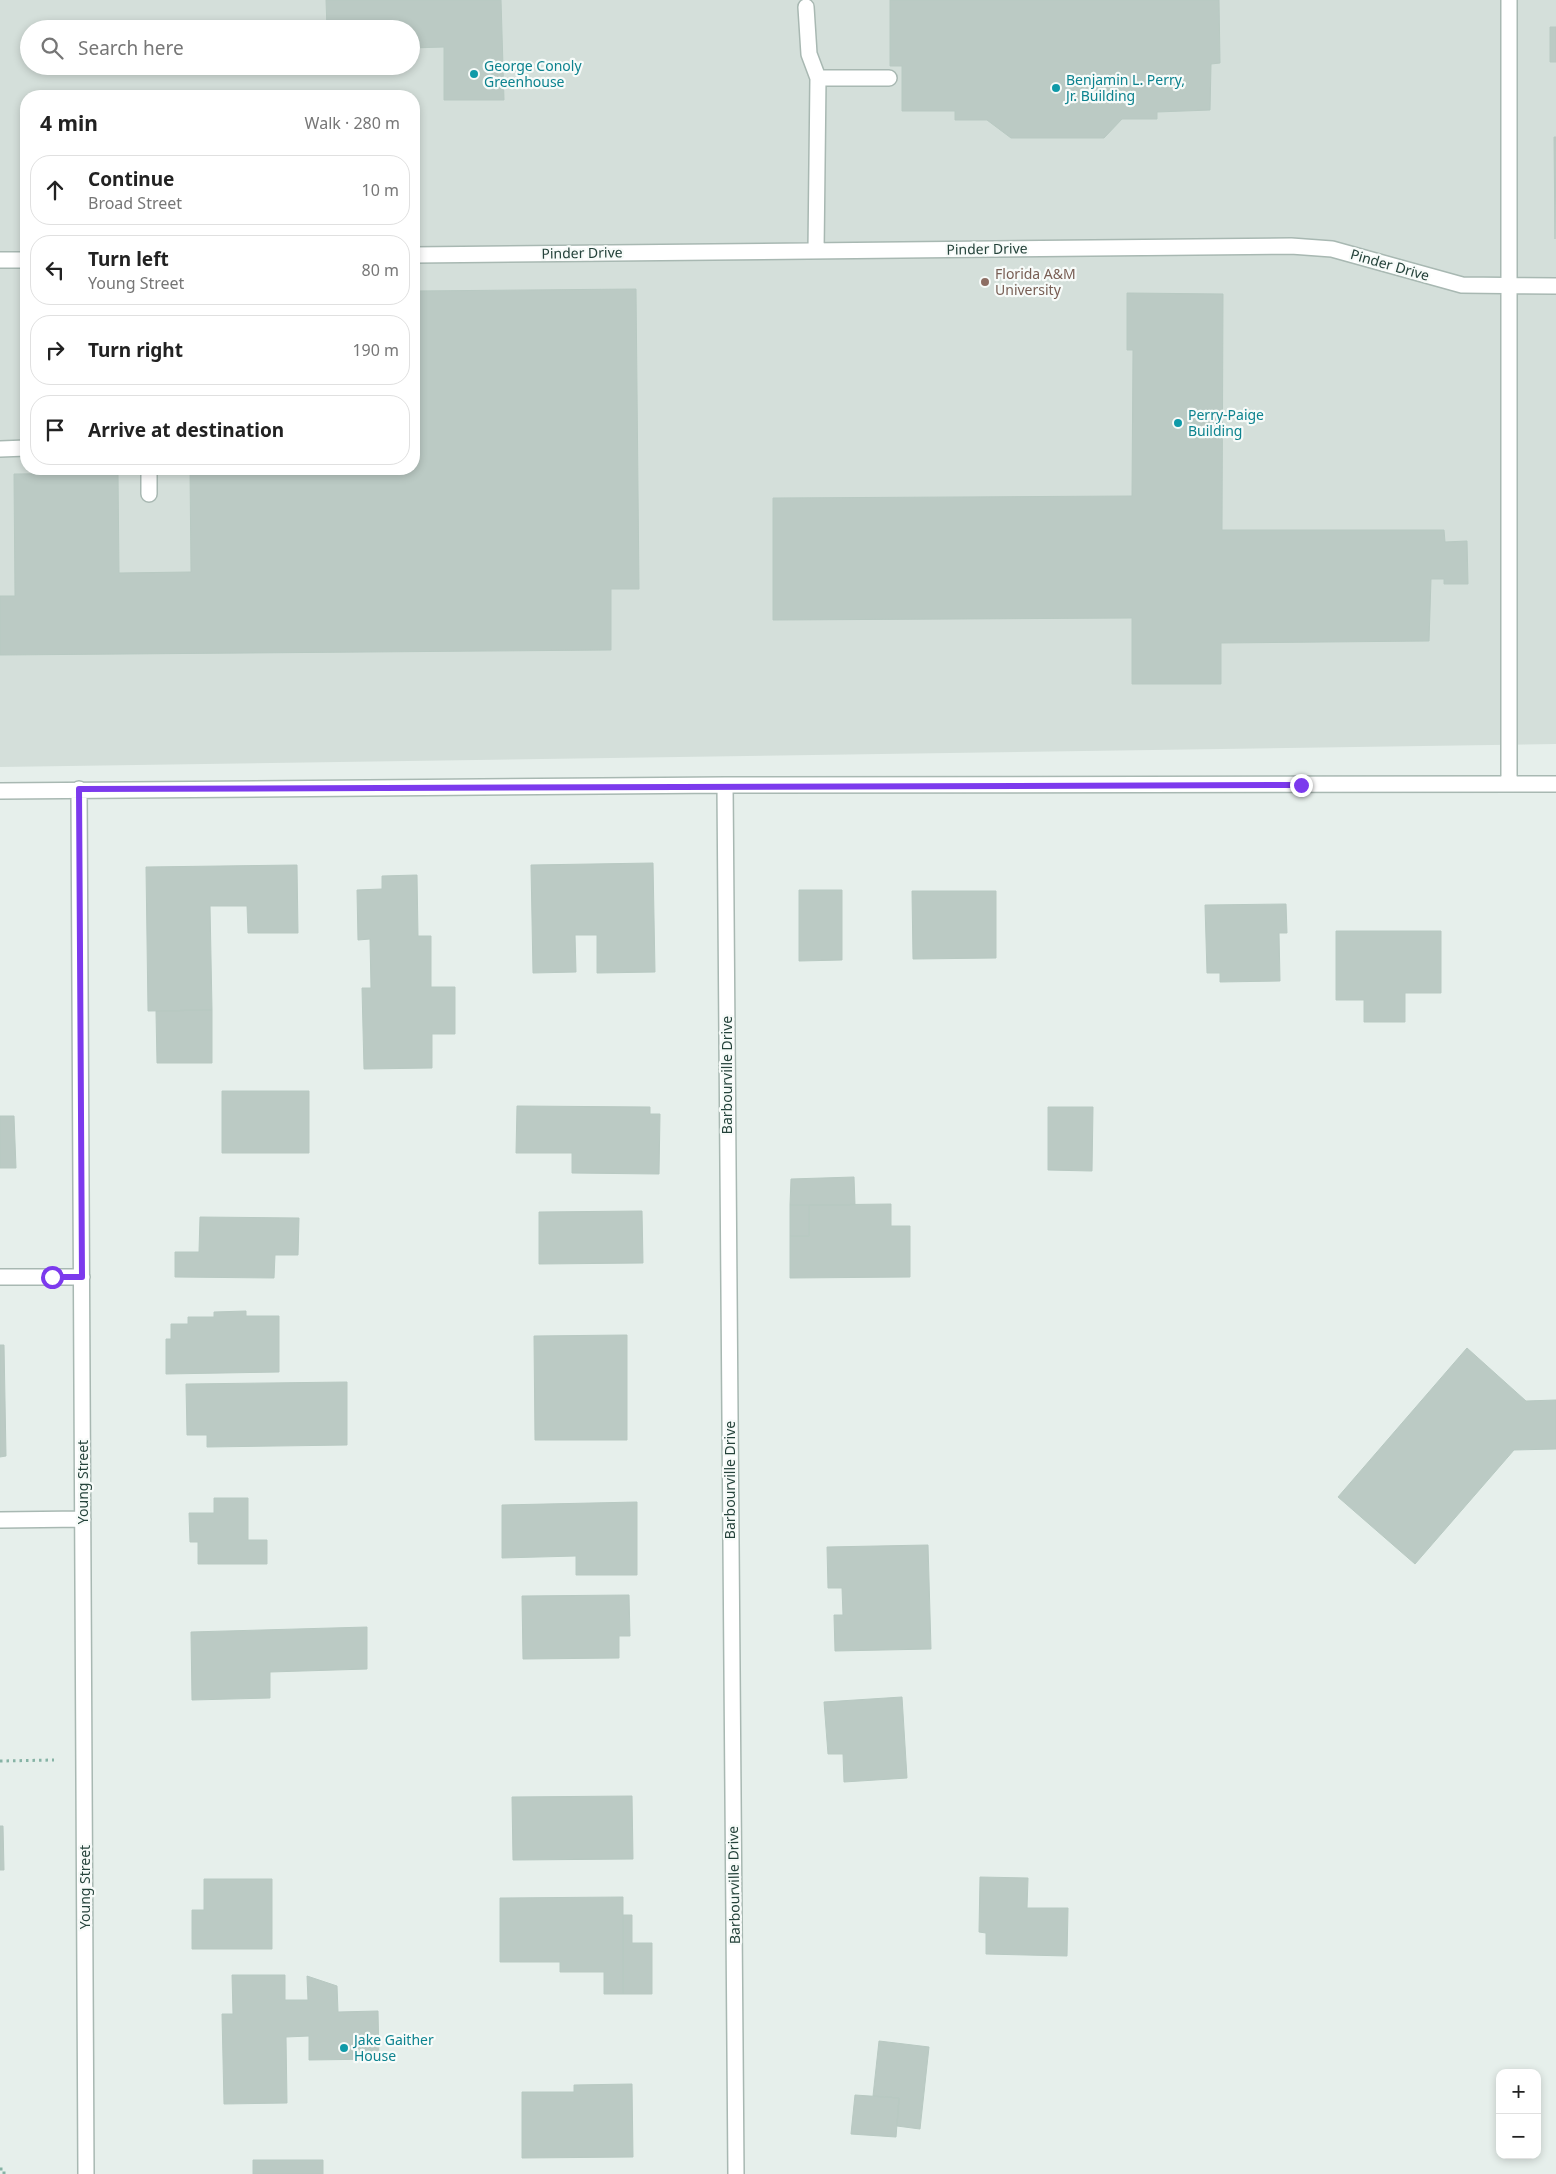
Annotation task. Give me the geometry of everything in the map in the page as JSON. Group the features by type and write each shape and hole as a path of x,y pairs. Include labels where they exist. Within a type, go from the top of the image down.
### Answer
{"street":[{"path":"1509,0 1510,784"},
{"path":"806,7 809,54 818,78 816,251"},
{"path":"818,78 889,78"},
{"name":"Pinder Drive","path":"420,255 1292,246 1332,249 1462,285 1556,286"},
{"path":"0,260 20,260"},
{"path":"0,449 20,448"},
{"path":"149,475 149,494"},
{"path":"0,791 725,786 1556,784"},
{"name":"Barbourville Drive","path":"725,786 736,2174"},
{"name":"Young Street","path":"79,789 86,2174"},
{"path":"0,1277 82,1277"},
{"path":"0,1520 83,1519"}],"path":[{"path":"0,1760 84,1760"},
{"path":"0,2169 4,2169 4,2174"}],"shaded area":[{"name":"Florida A&M University","path":"0,0 1556,0 1556,744 0,767"}],"building":[{"name":"George Conoly Greenhouse","path":"326,0 501,0 504,100 444,100 444,47 420,48 420,20 327,20"},
{"name":"Benjamin L. Perry, Jr. Building","path":"890,0 1219,0 1220,63 1211,64 1210,110 1157,112 1157,119 1122,119 1104,138 1011,138 987,120 955,120 955,111 902,111 902,66 890,66"},
{"path":"1550,27 1556,27 1556,62 1550,62"},
{"path":"1554,137 1556,137 1555,239"},
{"path":"636,289 639,589 611,589 611,650 0,655 0,596 15,596 14,474 118,475 119,573 191,572 190,475 420,475 420,291"},
{"name":"Perry-Paige Building","path":"1127,293 1223,294 1222,530 1444,530 1445,542 1467,541 1468,584 1444,584 1444,579 1431,579 1429,641 1221,643 1221,684 1132,684 1132,618 773,620 773,498 1132,496 1133,350 1127,350"},
{"path":"653,863 655,972 597,973 597,935 575,935 576,972 533,973 531,865"},
{"path":"297,865 298,933 248,933 247,906 210,906 212,1010 148,1011 146,867"},
{"path":"417,875 418,936 431,936 431,987 455,987 455,1034 432,1034 432,1068 364,1069 362,988 371,988 370,939 358,940 357,890 382,889 382,876"},
{"path":"799,890 842,890 842,960 799,961"},
{"path":"912,891 996,891 996,958 913,959"},
{"path":"1286,904 1287,933 1279,933 1280,981 1220,982 1220,973 1207,973 1205,905"},
{"path":"1336,931 1441,931 1441,993 1405,993 1405,1022 1364,1022 1364,1000 1336,1000"},
{"path":"212,1010 212,1063 157,1063 156,1011"},
{"path":"222,1091 309,1091 309,1153 222,1153"},
{"path":"517,1106 650,1107 650,1114 660,1114 659,1174 572,1173 572,1153 516,1153"},
{"path":"1048,1107 1093,1107 1092,1171 1048,1170"},
{"path":"0,1116 14,1116 16,1168 0,1168"},
{"path":"854,1177 855,1205 790,1205 791,1179"},
{"path":"891,1204 891,1226 910,1226 910,1277 790,1278 790,1236 809,1236 809,1205"},
{"path":"790,1205 809,1205 809,1236 790,1236"},
{"path":"642,1211 643,1263 539,1264 539,1212"},
{"path":"200,1217 299,1218 298,1255 275,1255 274,1278 175,1277 175,1252 199,1252"},
{"path":"246,1311 246,1316 279,1316 279,1372 166,1374 166,1339 171,1339 171,1324 188,1324 188,1317 214,1317 214,1312"},
{"path":"627,1335 627,1440 535,1440 534,1336"},
{"path":"0,1345 4,1345 6,1456 0,1457"},
{"path":"1467,1348 1526,1401 1556,1400 1556,1449 1514,1450 1415,1564 1338,1497"},
{"path":"347,1382 347,1445 207,1447 207,1435 187,1435 186,1384"},
{"path":"214,1498 248,1498 248,1540 267,1540 267,1564 198,1564 198,1542 190,1542 189,1513 214,1513"},
{"path":"637,1502 637,1575 576,1575 576,1556 502,1558 502,1505"},
{"path":"928,1545 931,1649 835,1651 834,1615 843,1615 842,1588 828,1588 827,1547"},
{"path":"629,1595 630,1636 619,1636 619,1658 523,1659 522,1596"},
{"path":"367,1627 367,1669 270,1672 270,1698 192,1700 191,1632"},
{"path":"902,1697 907,1778 844,1782 843,1754 828,1754 824,1702"},
{"path":"632,1796 633,1859 513,1860 512,1797"},
{"path":"0,1826 3,1826 4,1870 0,1870"},
{"path":"980,1877 1028,1878 1027,1908 1068,1908 1067,1956 986,1954 986,1933 979,1932"},
{"path":"204,1879 272,1879 272,1949 192,1949 192,1910 204,1910"},
{"path":"623,1897 623,1994 604,1994 604,1972 560,1972 560,1962 500,1962 500,1898"},
{"path":"623,1915 632,1915 632,1943 652,1943 652,1994 623,1994"},
{"name":"Jake Gaither House","path":"232,1975 285,1975 285,2000 308,2000 307,1976 337,1986 338,2012 378,2011 379,2059 309,2060 309,2036 286,2037 287,2103 224,2104 222,2014 233,2014"},
{"path":"879,2041 929,2047 920,2129 897,2126 899,2098 873,2096"},
{"path":"632,2084 633,2157 522,2158 522,2092 574,2092 574,2085"},
{"path":"855,2095 899,2098 896,2137 851,2134"},
{"path":"253,2160 323,2160 323,2174 253,2174"}],"place":[{"name":"George Conoly Greenhouse","path":"474,74"},
{"name":"Benjamin L. Perry, Jr. Building","path":"1056,88"},
{"name":"Florida A&M University","path":"985,282"},
{"name":"Perry-Paige Building","path":"1178,423"},
{"name":"Jake Gaither House","path":"344,2048"}],"route":[{"path":"52,1277 82,1277 79,789 1301,785"}]}
